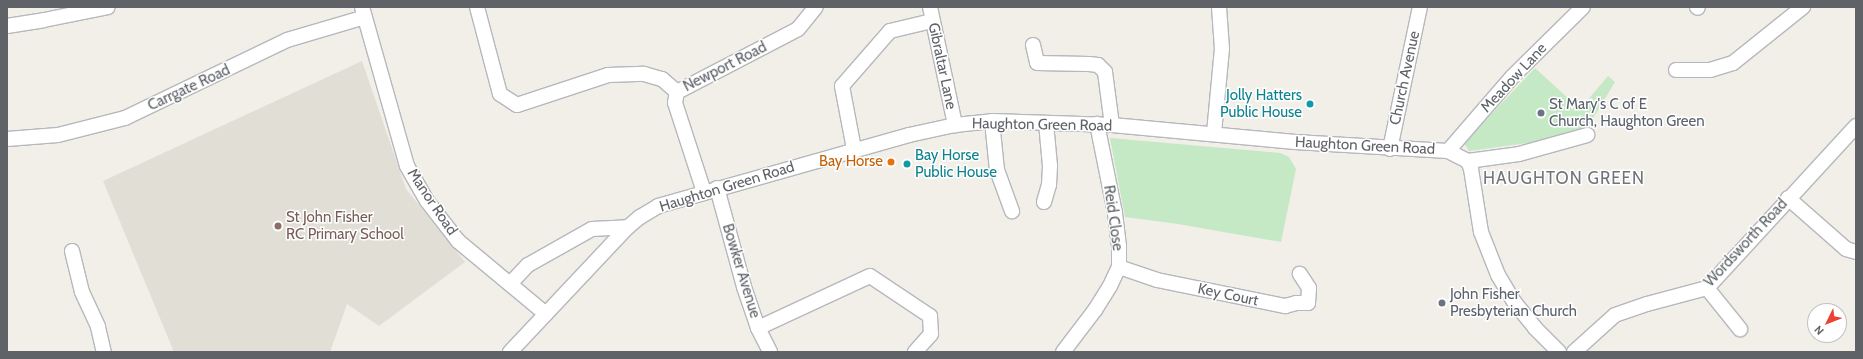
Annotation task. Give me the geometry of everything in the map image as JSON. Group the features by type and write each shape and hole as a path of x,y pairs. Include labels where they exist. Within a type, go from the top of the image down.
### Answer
{"street":[{"path":"7,26 108,7"},
{"path":"478,7 500,94 517,105 608,75 644,74 662,80 677,92"},
{"name":"Newport Road","path":"710,190 675,103 677,92 798,29 816,7"},
{"path":"1214,134 1222,49 1219,7"},
{"name":"Church Avenue","path":"1390,149 1420,7"},
{"name":"Meadow Lane","path":"1448,151 1513,76 1583,7"},
{"path":"1676,70 1710,70 1733,63 1803,7"},
{"name":"Carrgate Road","path":"7,139 58,135 125,118 287,40 364,12"},
{"name":"Manor Road","path":"364,12 407,166 427,201 458,241 546,314"},
{"path":"854,149 842,86 890,31 931,14"},
{"name":"Gibraltar Lane","path":"931,14 956,125"},
{"path":"1033,45 1038,63 1098,65 1105,72 1112,125"},
{"path":"992,121 997,170 1012,211"},
{"name":"Haughton Green Road","path":"510,352 628,227 640,217 658,206 908,134 956,125 992,121 1046,122 1112,125 1390,149 1448,151"},
{"path":"1044,202 1049,185 1050,166 1046,122"},
{"name":"Reid Close","path":"1069,350 1110,286 1118,267 1119,246 1115,212 1098,124"},
{"name":"Wordsworth Road","path":"1574,352 1615,315 1647,304 1707,288 1788,198 1856,126"},
{"path":"1448,151 1468,161 1519,154 1587,135"},
{"path":"1468,161 1471,169 1481,232 1498,275 1515,303 1535,328 1559,352"},
{"name":"Bowker Avenue","path":"710,190 758,328 770,352"},
{"path":"1788,198 1851,250"},
{"path":"510,284 528,265 592,229 628,227"},
{"path":"72,251 82,292 98,327 104,352"},
{"name":"Key Court","path":"1118,267 1156,280 1285,306 1296,303 1308,303 1309,288 1300,274"},
{"path":"758,328 870,276 930,316 932,334 915,352"},
{"path":"1707,288 1740,329"}],"shaded area":[{"name":"St John Fisher RC Primary School","path":"362,61 406,189 465,262 379,326 347,304 330,352 174,352 103,181"}],"green space":[{"path":"1535,68 1580,109 1608,76 1615,82 1586,130 1536,142 1469,151 1464,143"},
{"path":"1110,138 1280,153 1289,157 1296,169 1281,242 1178,224 1125,217"}],"place":[{"name":"Jolly Hatters Public House","path":"1310,104"},
{"name":"St Mary's C of E Church, Haughton Green","path":"1541,113"},
{"name":"Bay Horse","path":"891,162"},
{"name":"Bay Horse Public House","path":"907,164"},
{"name":"St John Fisher RC Primary School","path":"278,226"},
{"name":"John Fisher Presbyterian Church","path":"1442,303"}],"district":[{"name":"HAUGHTON GREEN","path":"1564,179"}]}
